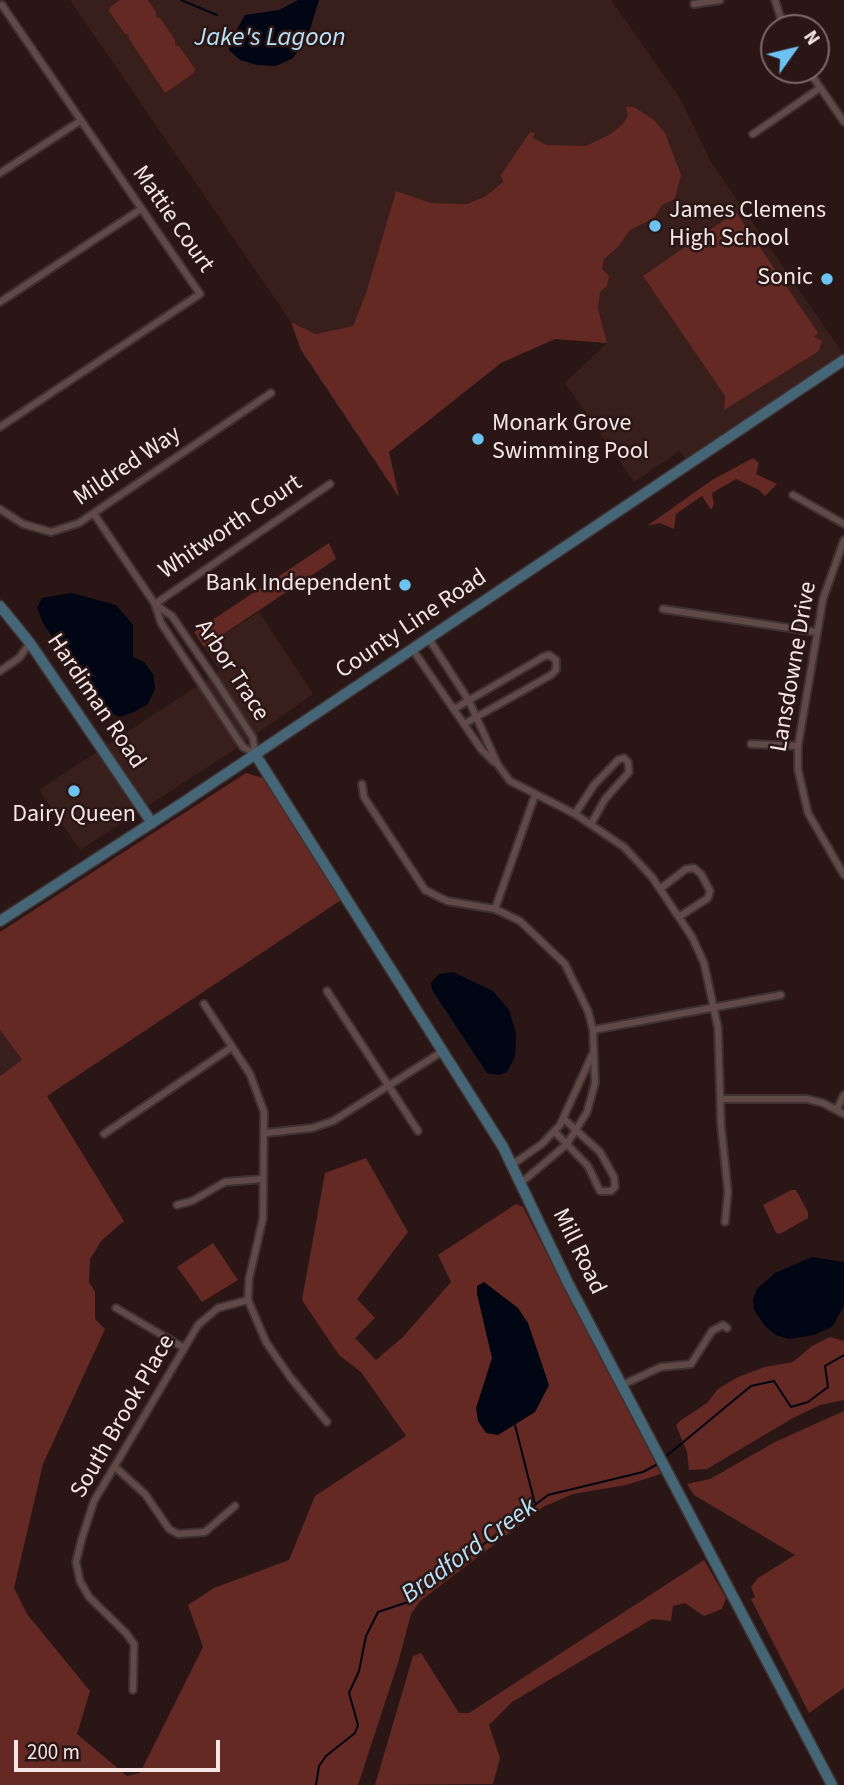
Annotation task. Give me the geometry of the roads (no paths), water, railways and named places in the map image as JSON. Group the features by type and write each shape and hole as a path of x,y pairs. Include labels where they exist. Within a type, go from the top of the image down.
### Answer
{"street":[{"path":"694,4 720,0"},
{"name":"Mattie Court","path":"0,427 200,294 2,5"},
{"path":"817,84 844,122"},
{"path":"752,134 820,88"},
{"path":"0,173 80,121"},
{"path":"0,302 141,209"},
{"name":"County Line Road","path":"0,921 413,650 844,360"},
{"name":"Mildred Way","path":"0,509 23,524 51,532 79,523 271,393"},
{"name":"Whitworth Court","path":"155,604 330,484"},
{"path":"793,495 844,524"},
{"name":"Arbor Trace","path":"94,514 155,604 161,623 243,747 255,754"},
{"name":"Lansdowne Drive","path":"844,540 829,578 816,632 798,746 798,771 808,813 844,875"},
{"name":"Arbor Trace","path":"155,604 172,615 217,682 253,738 255,754"},
{"name":"Hardiman Road","path":"0,606 30,643 152,823"},
{"path":"663,609 816,632"},
{"path":"429,639 469,701 498,765"},
{"path":"0,671 19,658 30,643"},
{"path":"413,650 464,724 510,781 575,814 624,847 661,888 680,916 704,963 715,1010 728,1192 725,1222"},
{"path":"19,658 37,654"},
{"path":"454,709 543,657 549,655 556,660 556,670 551,675 464,724"},
{"path":"751,744 798,746"},
{"name":"Mill Road","path":"255,754 513,1164 568,1283 832,1785"},
{"path":"575,814 594,785 618,760 624,758 628,762 628,772 605,799 591,824"},
{"path":"362,784 364,797 425,890 447,901 495,909 520,922 565,964 577,986 593,1030 593,1096 578,1130 568,1144 522,1182"},
{"path":"495,909 536,795"},
{"path":"661,888 686,869 694,868 701,874 710,891 708,898 680,916"},
{"path":"327,991 418,1132"},
{"path":"593,1030 715,1010 781,995"},
{"path":"204,1004 258,1090 265,1133 263,1218 249,1279 248,1300 266,1342 327,1422"},
{"path":"103,1134 232,1047"},
{"path":"265,1133 320,1126 443,1051"},
{"path":"513,1164 555,1132 564,1119 593,1053"},
{"path":"837,1109 844,1095"},
{"path":"720,1100 807,1099 844,1114"},
{"path":"555,1132 588,1166 600,1191 611,1191 615,1182 606,1162 578,1130 564,1119"},
{"path":"177,1205 192,1201 225,1182 263,1179"},
{"name":"South Brook Place","path":"133,1690 134,1644 89,1597 80,1581 76,1562 94,1502 184,1348 206,1316 218,1308 248,1300"},
{"path":"116,1308 184,1348"},
{"path":"622,1385 661,1367 691,1364 712,1331 723,1325 727,1328"},
{"path":"115,1467 145,1494 169,1529 177,1534 205,1532 234,1506"}],"water":[{"name":"Jake's Lagoon","path":"298,0 319,0 307,39 293,58 276,66 257,65 240,60 229,50 229,43 245,15 279,10"},
{"path":"72,593 116,605 133,625 133,657 144,662 153,674 155,689 148,704 120,717 102,710 43,623 37,608 42,598"},
{"path":"453,972 493,991 509,1010 516,1034 515,1057 507,1072 498,1075 487,1073 432,990 431,983 439,974"},
{"path":"812,1257 844,1262 844,1306 832,1327 814,1335 789,1339 776,1335 765,1326 754,1310 753,1299 757,1289 775,1273"},
{"path":"484,1282 518,1308 528,1323 549,1385 535,1412 498,1435 486,1433 478,1421 476,1408 492,1358 477,1294 477,1286"}],"waterway":[{"path":"181,0 217,15"},
{"name":"Bradford Creek","path":"664,1458 751,1386 774,1381 791,1407 808,1402 828,1387 825,1366 844,1355"},
{"path":"515,1425 535,1504"},
{"name":"Bradford Creek","path":"316,1785 319,1766 326,1756 355,1733 358,1725 349,1693 359,1671 366,1636 378,1612 408,1602 548,1495 643,1472 658,1464"}],"place":[{"name":"James Clemens High School","path":"655,226"},
{"name":"Sonic","path":"827,279"},
{"name":"Monark Grove Swimming Pool","path":"478,439"},
{"name":"Bank Independent","path":"405,585"},
{"name":"Dairy Queen","path":"74,791"}]}
